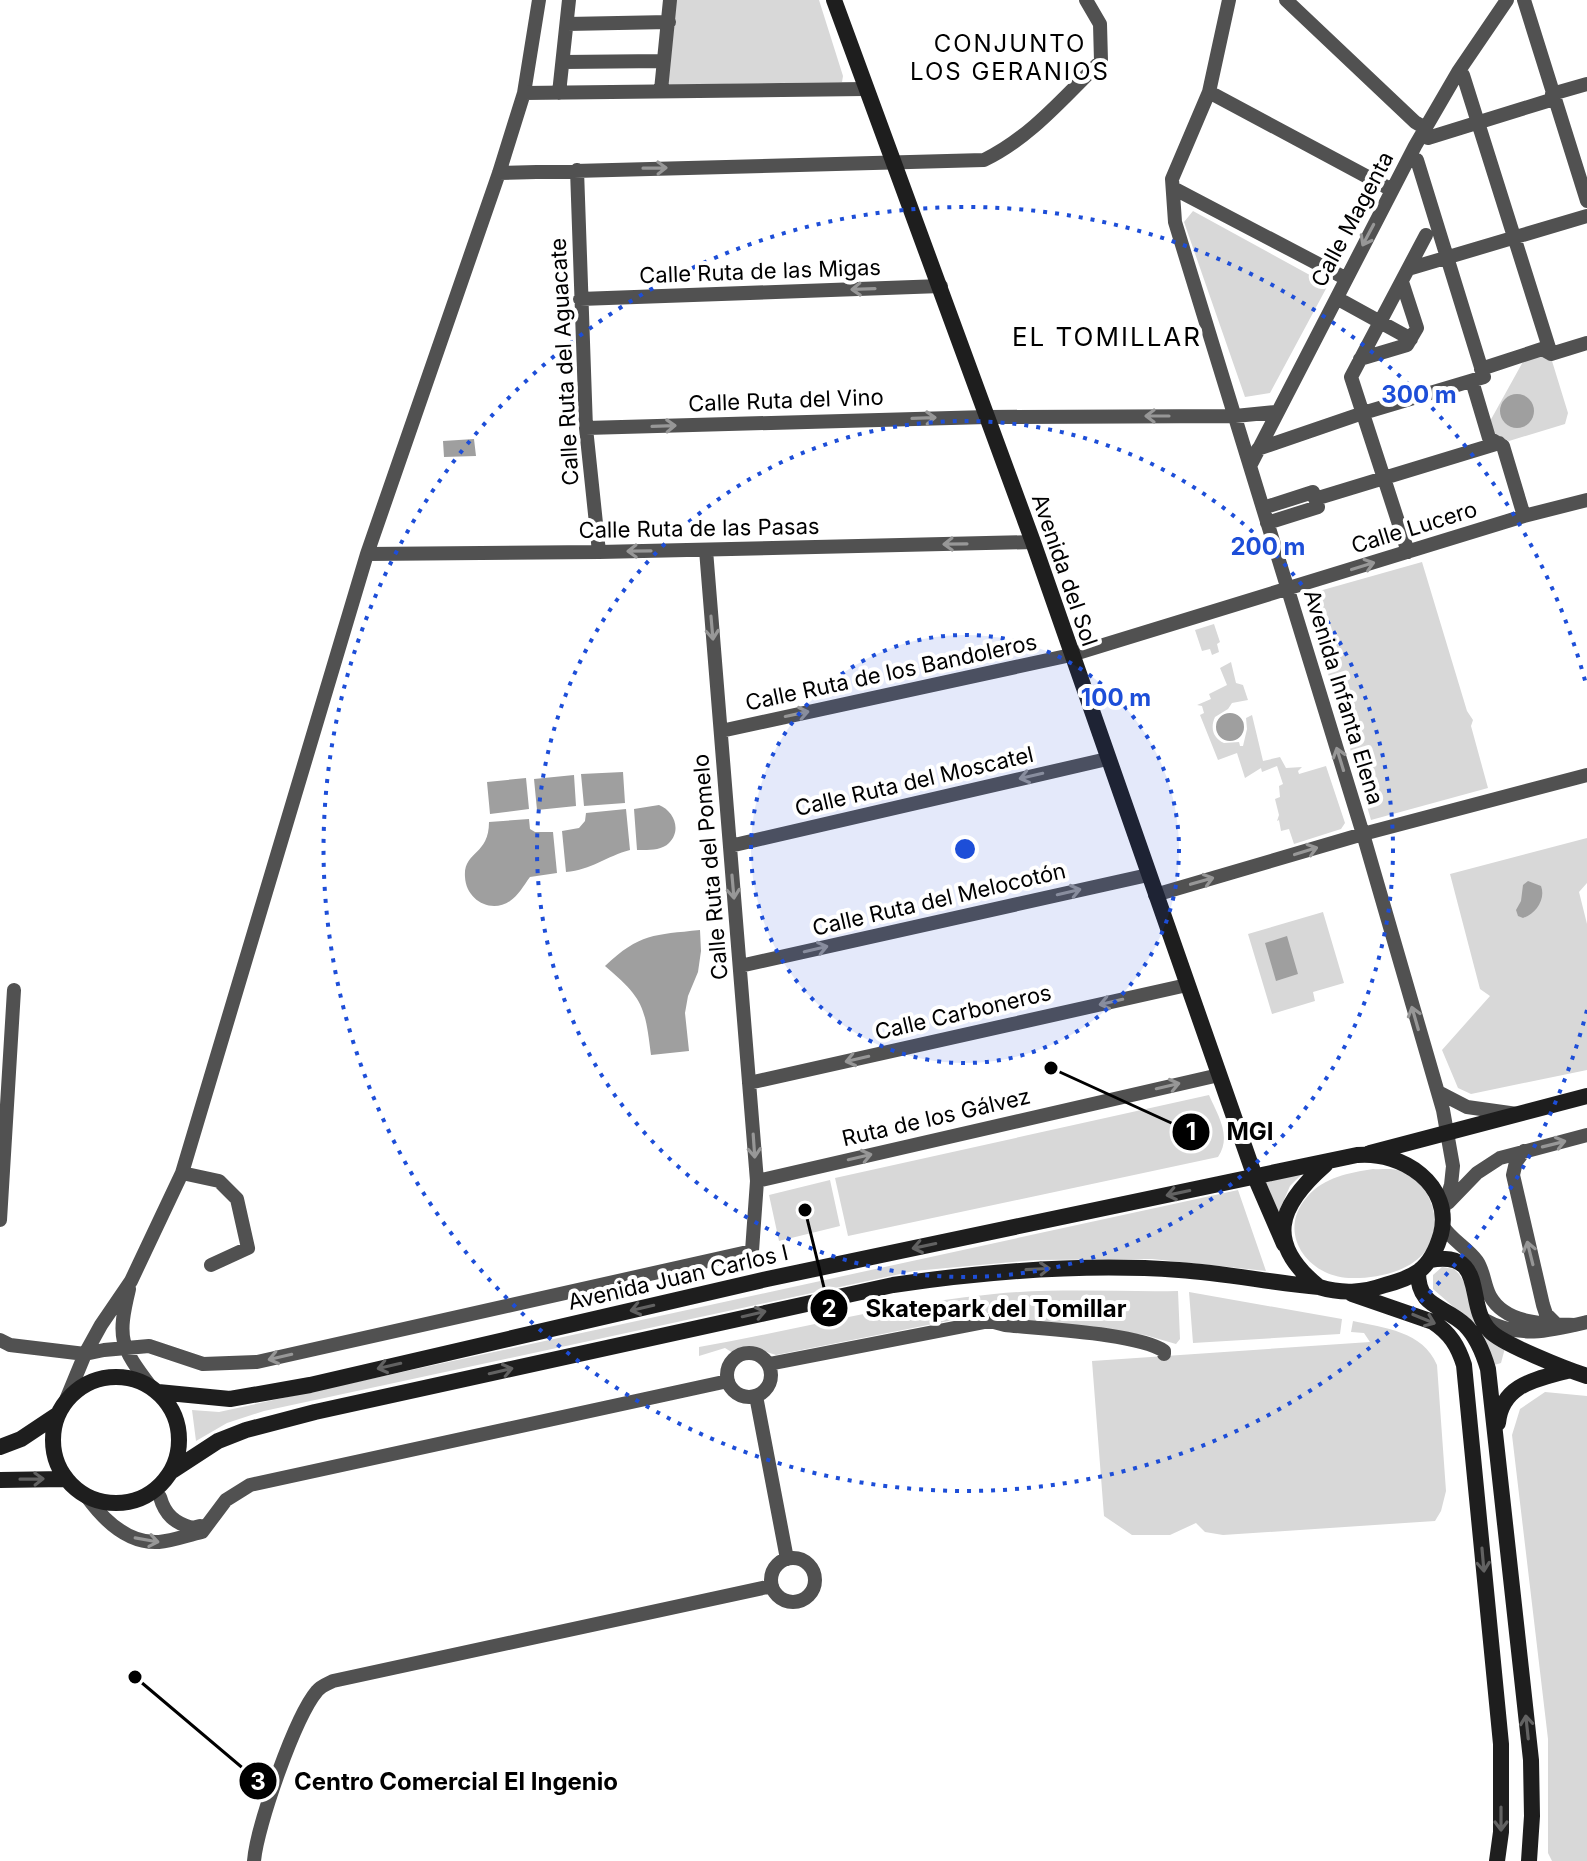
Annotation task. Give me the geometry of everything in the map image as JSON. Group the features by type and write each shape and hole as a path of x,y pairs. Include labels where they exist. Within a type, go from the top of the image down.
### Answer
{"street":[{"path":"539,0 524,93 367,554 182,1173 131,1281 85,1354 54,1426 53,1451 65,1479 87,1497 103,1518 132,1537 157,1543 202,1532 226,1500 250,1485 728,1381"},
{"path":"559,93 569,0"},
{"path":"661,90 670,0"},
{"name":"Avenida del Sol","path":"834,0 1033,542 1255,1177 1284,1244"},
{"path":"499,173 984,160 1042,119 1101,61 1100,24 1086,0"},
{"name":"Avenida Infanta Elena","path":"1229,0 1209,92 1172,179 1175,222 1363,834 1438,1092 1453,1166 1443,1217"},
{"path":"1286,0 1426,133 1478,122 1587,84"},
{"name":"Calle Magenta","path":"1250,466 1392,190 1458,72 1507,0"},
{"path":"1524,0 1587,201"},
{"path":"567,24 669,22"},
{"path":"563,62 664,61"},
{"path":"1463,75 1551,354"},
{"path":"524,93 865,89"},
{"path":"1209,92 1392,190"},
{"path":"1417,160 1479,375 1489,438 1503,446 1524,516"},
{"name":"Calle Ruta del Aguacate","path":"577,170 586,428 599,552"},
{"path":"1173,188 1345,278"},
{"path":"1405,276 1447,257 1587,216"},
{"path":"1408,552 1351,377 1426,235"},
{"path":"1360,359 1407,345 1417,328 1405,276"},
{"name":"Calle Ruta de las Migas","path":"580,299 941,286"},
{"path":"1342,301 1411,339"},
{"path":"1258,449 1479,375 1542,349 1551,354 1587,343"},
{"name":"Calle Ruta del Vino","path":"586,428 987,417 1235,416 1276,412"},
{"path":"1265,516 1318,507 1315,499 1499,443"},
{"name":"Calle Lucero","path":"1071,655 1524,516 1587,500"},
{"name":"Calle Ruta de las Pasas","path":"367,554 1033,542"},
{"name":"Calle Ruta del Pomelo","path":"124,1350 149,1346 203,1364 257,1362 752,1251 757,1181 706,550"},
{"name":"Calle Ruta de los Bandoleros","path":"721,731 1071,655"},
{"name":"Calle Ruta del Moscatel","path":"730,846 1107,759"},
{"path":"1155,895 1363,834 1587,775"},
{"name":"Calle Ruta del Melocotón","path":"740,966 1148,875"},
{"name":"Calle Carboneros","path":"749,1083 1187,985"},
{"path":"0,1218 14,990"},
{"name":"Ruta de los Gálvez","path":"757,1181 1219,1075"},
{"path":"1438,1092 1467,1107 1517,1114"},
{"path":"1319,1287 1291,1260 1284,1244 1285,1220 1291,1200 1326,1163 1587,1096"},
{"path":"1529,1861 1531,1760 1488,1369 1480,1346 1458,1319 1425,1298 1419,1286 1443,1217 1477,1173 1500,1158 1587,1135"},
{"path":"1524,1151 1516,1162 1513,1175 1543,1305 1546,1314 1556,1324"},
{"path":"1368,1154 1393,1159 1419,1172 1433,1187 1448,1234 1478,1262 1496,1304 1521,1319 1581,1324"},
{"name":"Avenida Juan Carlos I","path":"154,1389 230,1399 310,1385 767,1279 1326,1163"},
{"path":"182,1173 219,1181 237,1199 248,1248 211,1265"},
{"path":"87,1497 100,1502 127,1503 150,1494 172,1471 218,1441 246,1430 315,1412 793,1306 893,1285 968,1274 1124,1266 1184,1270 1351,1293 1378,1288 1424,1266 1453,1259 1464,1266 1471,1276 1487,1329 1500,1339 1587,1376"},
{"path":"131,1281 122,1321 124,1350 173,1413 179,1433 172,1471"},
{"path":"1351,1293 1433,1322 1454,1341 1464,1365 1501,1744 1501,1832 1497,1861"},
{"path":"1483,1319 1502,1329 1520,1333 1581,1324"},
{"path":"769,1364 990,1321 1134,1340 1158,1347 1164,1354"},
{"path":"0,1340 10,1345 85,1354 124,1350"},
{"path":"755,1354 769,1364 769,1386 756,1396 737,1394 728,1381 728,1368 739,1356 755,1354"},
{"path":"1496,1444 1498,1417 1508,1396 1526,1382 1570,1370"},
{"path":"0,1447 21,1439 62,1408 86,1383 110,1376 131,1378 154,1389"},
{"path":"756,1396 787,1559"},
{"path":"0,1480 65,1479"},
{"path":"160,1497 163,1508 180,1525 192,1528 214,1517"},
{"path":"787,1559 799,1559 812,1570 815,1577 813,1591 804,1600 789,1602 779,1598 772,1586 775,1566 787,1559"},
{"path":"254,1861 267,1807 304,1712 319,1688 333,1681 772,1586"}],"shaded area":[{"path":"676,0 819,0 843,76 842,82 665,85"},
{"path":"1193,211 1328,285 1270,393 1245,397 1184,222"},
{"path":"1539,353 1552,361 1568,413 1565,424 1509,441 1493,433 1489,423 1525,358"},
{"path":"1517,394 1529,399 1534,411 1529,423 1517,428 1505,423 1500,411 1505,399"},
{"path":"474,439 476,456 444,457 443,441"},
{"path":"1422,562 1467,711 1473,720 1471,726 1488,788 1371,820 1305,595"},
{"path":"1214,624 1220,642 1217,644 1219,652 1212,655 1210,649 1202,651 1195,630"},
{"path":"1231,662 1236,683 1243,685 1248,700 1232,703 1215,717 1215,735 1224,743 1239,742 1243,746 1246,718 1252,715 1263,761 1280,757 1286,768 1302,767 1299,774 1326,766 1345,823 1341,829 1294,844 1289,829 1281,831 1277,821 1279,815 1275,799 1280,797 1279,786 1283,784 1277,766 1262,772 1261,768 1245,778 1237,753 1218,760 1200,715 1204,713 1202,706 1197,705 1211,699 1209,694 1227,685 1220,668"},
{"path":"1230,713 1240,717 1244,727 1240,737 1230,741 1220,737 1216,727 1220,717"},
{"path":"623,772 625,803 584,806 581,774"},
{"path":"574,775 576,806 537,810 534,779"},
{"path":"526,778 529,809 490,814 487,782"},
{"path":"659,805 672,816 676,827 673,838 654,850 637,850 634,809"},
{"path":"626,809 630,850 583,869 566,872 562,831 579,828 585,821 586,813"},
{"path":"529,819 530,829 535,832 553,832 557,873 530,877 516,896 503,905 481,902 466,885 465,869 485,841 489,822"},
{"path":"1587,838 1587,883 1579,892 1587,924 1587,1070 1471,1094 1458,1088 1442,1050 1490,996 1480,989 1450,874"},
{"path":"1528,881 1541,886 1542,896 1536,910 1523,918 1518,916 1516,910 1523,885"},
{"path":"1323,912 1344,983 1313,992 1315,1001 1272,1014 1248,934"},
{"path":"700,930 698,972 685,1013 689,1051 651,1055 647,1025 640,1004 635,995 605,966 638,941"},
{"path":"1287,936 1298,974 1276,981 1265,943"},
{"path":"1209,1095 1224,1134 1218,1157 848,1236 835,1178"},
{"path":"1373,1169 1397,1170 1409,1175 1427,1194 1435,1218 1430,1243 1416,1261 1389,1274 1349,1278 1320,1269 1309,1261 1296,1237 1298,1210 1314,1190 1329,1180"},
{"path":"1302,1174 1290,1186 1277,1216 1265,1182"},
{"path":"830,1180 840,1226 779,1241 769,1195"},
{"path":"1238,1190 1266,1271 1152,1259 1036,1260 914,1271 264,1411 227,1423 196,1441 192,1410 219,1412"},
{"path":"1442,1267 1454,1269 1459,1274 1505,1348 1501,1363 1491,1366 1464,1316 1433,1289 1433,1275"},
{"path":"1039,1291 1178,1291 1180,1339 1176,1344 1145,1335 1007,1320 1004,1310 776,1355 751,1347 733,1353 725,1348 699,1356 699,1347 957,1298"},
{"path":"1189,1292 1342,1319 1340,1334 1193,1343"},
{"path":"1353,1321 1390,1329 1412,1338 1431,1354 1437,1365 1446,1491 1435,1521 1223,1535 1205,1532 1196,1523 1170,1535 1132,1535 1104,1516 1092,1361 1370,1342 1364,1333 1351,1332"},
{"path":"1545,1392 1587,1396 1587,1861 1552,1861 1548,1853 1548,1739 1512,1435 1520,1409"}],"place":[{"name":"MGI","path":"1051,1068"},
{"name":"Skatepark del Tomillar","path":"805,1210"},
{"name":"Centro Comercial El Ingenio","path":"135,1677"}],"district":[{"name":"CONJUNTO LOS GERANIOS","path":"1010,58"},
{"name":"EL TOMILLAR","path":"1107,337"}]}
